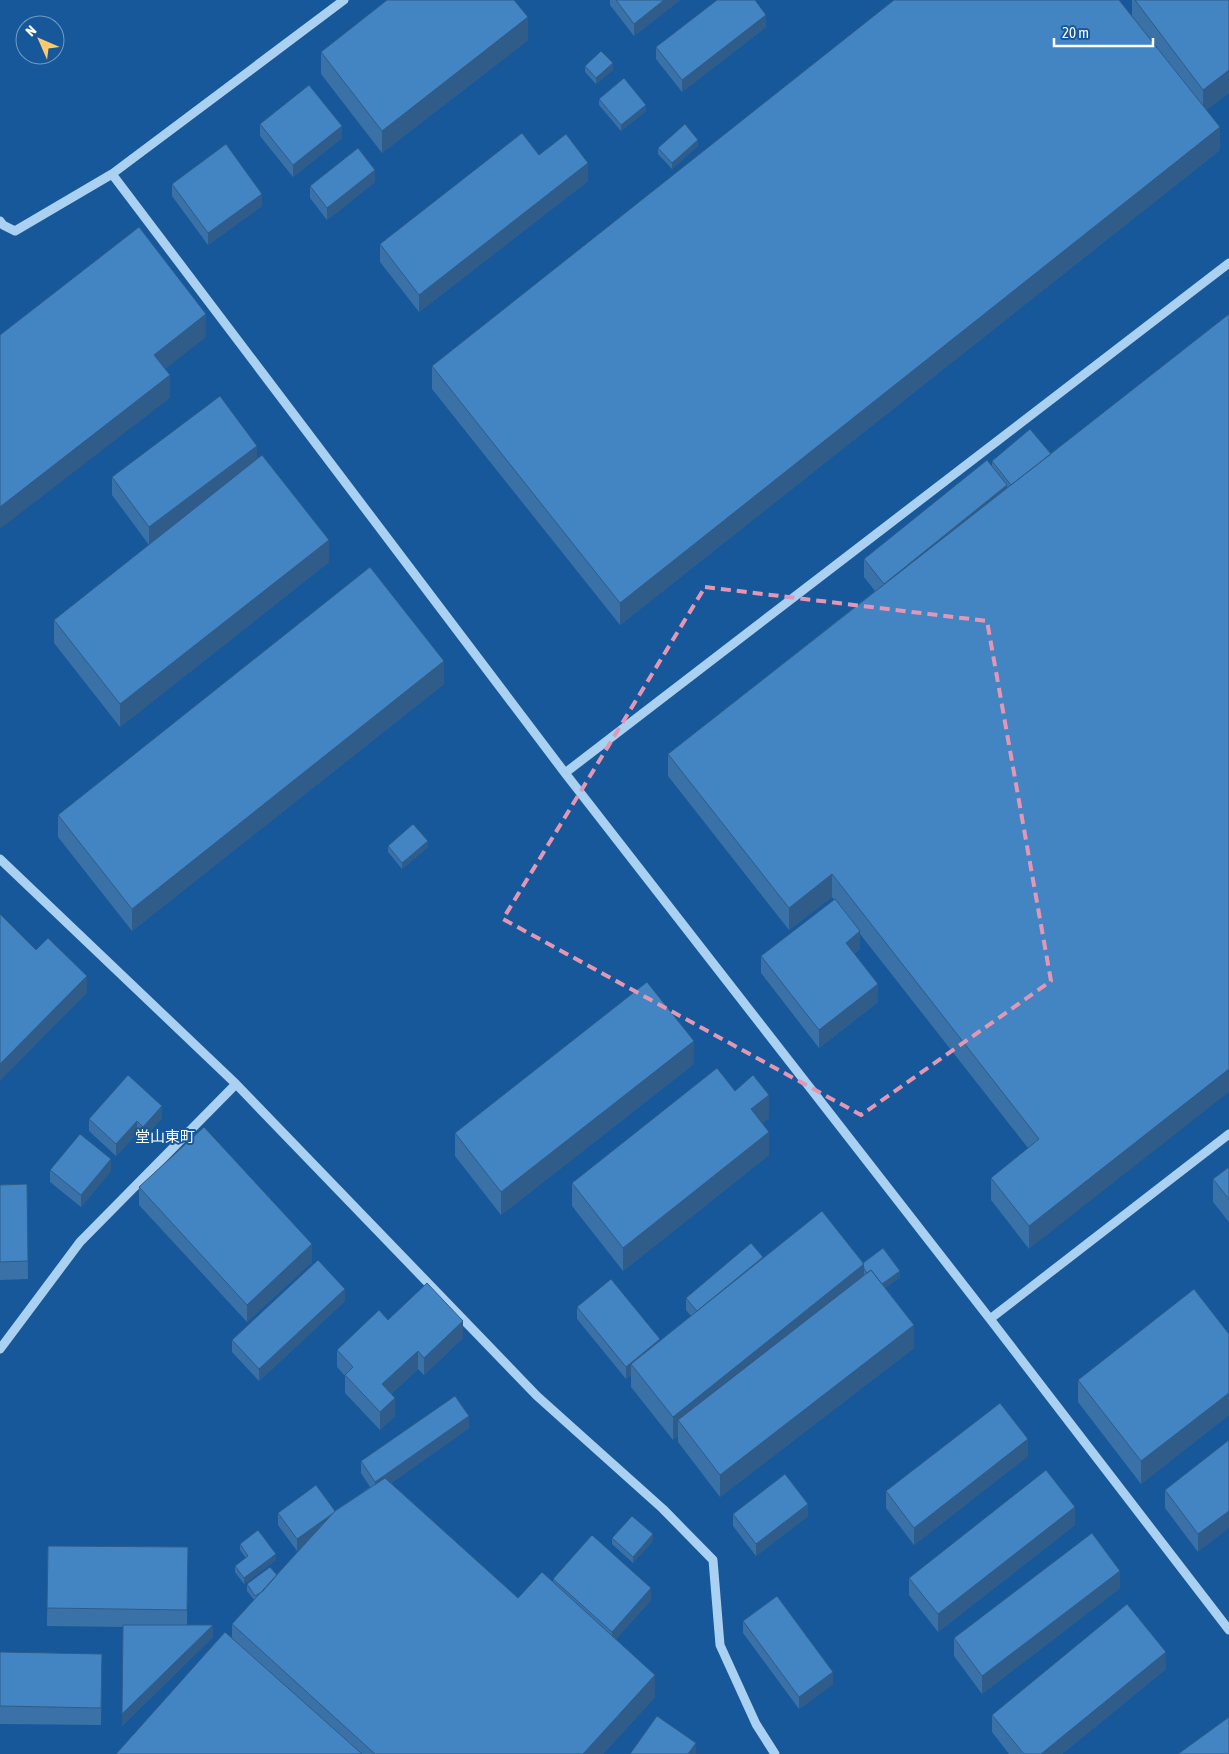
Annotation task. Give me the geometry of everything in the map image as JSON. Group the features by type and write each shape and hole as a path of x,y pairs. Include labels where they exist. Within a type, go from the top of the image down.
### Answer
{"street":[{"path":"0,221 3,225 15,231 112,174 344,0"},
{"path":"112,174 565,773 990,1319 1229,1630"},
{"path":"565,773 1229,264"},
{"path":"0,859 236,1084 537,1396 664,1509 713,1560 720,1645 756,1724 776,1754"},
{"path":"0,1349 80,1242 236,1084"},
{"path":"990,1319 1229,1134"}],"highlighted area":[{"path":"705,587 987,621 1051,981 861,1115 503,919"}],"building":[{"path":"387,0 514,0 528,17 382,131 321,52"},
{"path":"616,0 664,0 634,24"},
{"path":"717,0 755,0 766,15 682,80 656,47"},
{"path":"894,0 1119,0 1220,127 620,603 432,366"},
{"path":"1135,0 1229,0 1229,70 1203,90"},
{"path":"601,51 613,63 596,78 585,66"},
{"path":"624,78 646,105 621,125 599,99"},
{"path":"309,85 342,126 293,165 260,124"},
{"path":"685,124 698,140 672,163 658,148"},
{"path":"522,133 539,155 566,134 588,163 419,295 380,244"},
{"path":"226,144 262,194 208,233 172,184"},
{"path":"358,148 375,170 327,208 310,186"},
{"path":"139,227 206,314 154,355 170,375 0,507 0,335"},
{"path":"1229,314 1229,1069 1029,1226 991,1178 1039,1139 832,874 789,908 668,754"},
{"path":"220,396 257,446 149,527 112,477"},
{"path":"1030,429 1051,454 1011,485 992,461"},
{"path":"262,455 329,540 120,704 54,620"},
{"path":"987,460 1007,485 884,584 864,559"},
{"path":"370,567 444,661 132,909 58,815"},
{"path":"413,824 428,841 402,863 388,846"},
{"path":"835,899 860,931 846,943 878,984 819,1030 761,956"},
{"path":"0,914 36,950 48,938 87,976 0,1064"},
{"path":"647,982 694,1041 501,1192 455,1133"},
{"path":"717,1068 735,1091 753,1075 769,1095 751,1109 769,1132 623,1248 572,1183"},
{"path":"128,1075 162,1106 143,1127 137,1121 116,1144 89,1119"},
{"path":"204,1127 312,1244 247,1305 139,1187"},
{"path":"80,1134 111,1159 81,1195 50,1170"},
{"path":"1229,1167 1229,1199 1213,1179"},
{"path":"27,1184 28,1261 0,1262 0,1185"},
{"path":"822,1211 864,1264 673,1417 631,1364"},
{"path":"751,1243 763,1257 697,1311 686,1298"},
{"path":"883,1248 900,1271 882,1284 871,1270 867,1273 863,1263"},
{"path":"318,1260 345,1289 259,1369 232,1340"},
{"path":"871,1270 914,1325 720,1475 678,1420"},
{"path":"611,1279 660,1339 626,1367 577,1307"},
{"path":"427,1283 463,1321 424,1358 418,1351 382,1384 395,1398 380,1412 345,1375 353,1367 337,1350 379,1310 388,1320"},
{"path":"1194,1289 1229,1334 1229,1393 1141,1461 1078,1380"},
{"path":"455,1396 469,1416 375,1482 361,1461"},
{"path":"1000,1403 1028,1439 914,1528 886,1491"},
{"path":"1229,1440 1229,1511 1198,1534 1165,1490"},
{"path":"1046,1470 1075,1507 938,1614 909,1578"},
{"path":"785,1474 808,1504 756,1544 733,1514"},
{"path":"385,1478 518,1598 542,1572 655,1675 583,1754 375,1754 232,1624 335,1511"},
{"path":"316,1485 335,1511 297,1539 278,1513"},
{"path":"632,1516 653,1534 633,1557 612,1538"},
{"path":"258,1530 276,1554 244,1578 235,1566 248,1556 240,1544"},
{"path":"1092,1533 1120,1571 982,1676 954,1638"},
{"path":"592,1535 651,1588 612,1632 553,1579"},
{"path":"48,1546 188,1547 187,1610 47,1608"},
{"path":"270,1567 277,1575 263,1591 255,1596 247,1584"},
{"path":"777,1596 833,1672 799,1697 743,1621"},
{"path":"1127,1604 1166,1652 1041,1754 1024,1754 992,1715"},
{"path":"123,1625 213,1625 122,1714"},
{"path":"225,1632 362,1754 116,1754"},
{"path":"0,1652 102,1654 101,1708 0,1706"},
{"path":"657,1716 696,1743 688,1754 630,1754"},
{"path":"1229,1717 1229,1754 1178,1754"}],"district":[{"name":"堂山東町","path":"165,1137"}]}
